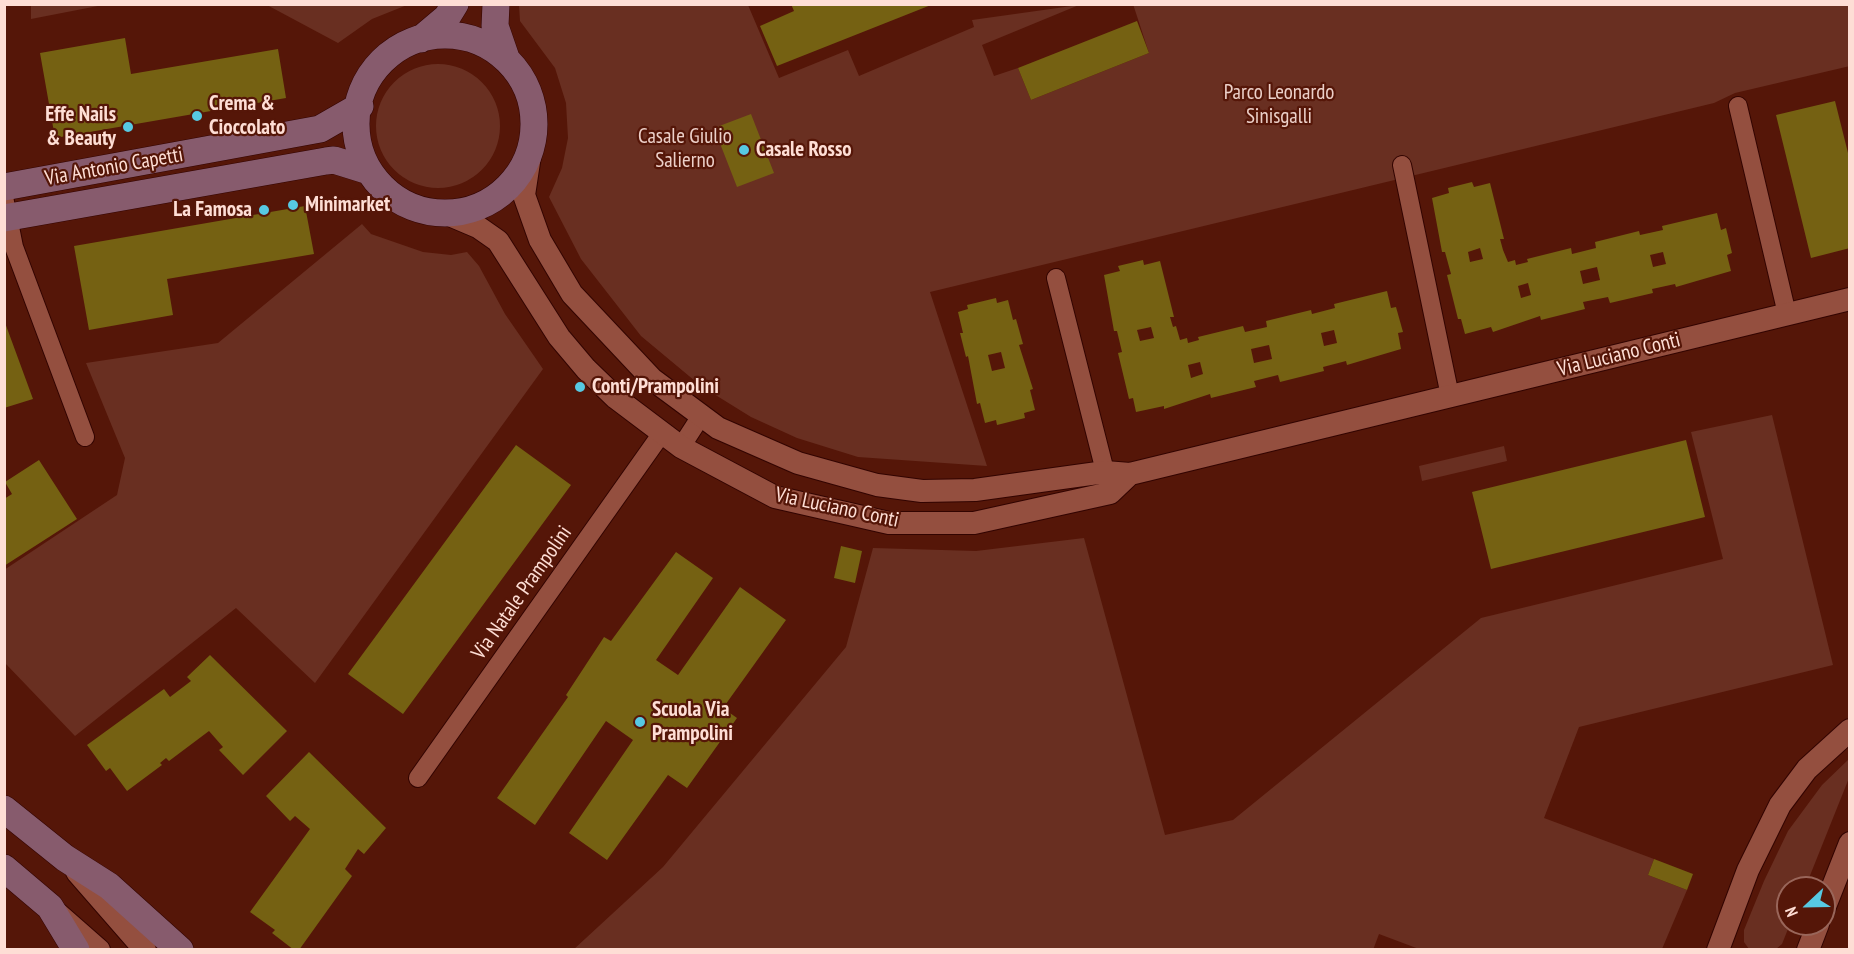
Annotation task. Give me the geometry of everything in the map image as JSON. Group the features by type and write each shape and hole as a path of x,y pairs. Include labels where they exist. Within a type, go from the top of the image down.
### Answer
{"main road":[{"path":"421,39 447,17 455,4"},
{"path":"496,4 495,27 506,58"},
{"path":"444,35 466,36 506,58 520,71 532,92 536,112 531,149 519,172 500,192 475,206 445,213 417,212 379,187 366,170 358,149 356,129 360,106 370,80 386,59 403,46 421,39 444,35"},
{"name":"Via Antonio Capetti","path":"4,187 320,129 360,106"},
{"name":"Via Antonio Capetti","path":"6,211 334,160 366,170"},
{"path":"4,809 64,858 109,886 180,950"},
{"path":"4,868 50,907 76,950"}],"street":[{"path":"1738,106 1787,314"},
{"name":"Via Luciano Conti","path":"531,149 524,195 526,205 540,240 572,294 652,380 718,428 798,463 877,485 922,491 962,490 1004,487 1071,475 1107,482"},
{"path":"1402,165 1450,396"},
{"name":"Via Antonio Capetti","path":"6,211 14,247 85,437"},
{"name":"Via Luciano Conti","path":"445,213 478,226 498,241 539,308 586,369 616,398 681,447 775,497 889,523 966,523 1130,474 1850,299"},
{"path":"1056,278 1107,482"},
{"path":"681,447 701,416"},
{"name":"Via Natale Prampolini","path":"418,778 662,433"},
{"path":"1718,950 1748,870 1780,805 1807,769 1850,730"},
{"path":"1836,879 1850,843"},
{"path":"64,858 145,950"},
{"path":"50,907 99,950"}],"green space":[{"path":"31,4 103,4 103,5 31,19"},
{"path":"1133,4 1849,5 1850,66 1735,93 1714,103 930,292 987,466 858,457 797,438 751,417 701,386 641,336 581,259 549,197 562,168 568,138 566,103 555,68 520,21 519,5 748,5 779,78 848,50 859,76 974,27 972,20 1079,5 982,45 994,76 1018,68 1031,100 1149,53"},
{"path":"267,5 407,5 372,19 338,43"},
{"path":"438,64 462,69 482,82 495,102 500,126 495,150 482,170 462,183 438,188 414,183 394,170 381,150 376,126 381,102 394,82 414,69"},
{"path":"362,224 371,234 423,252 451,255 467,252 479,266 505,314 543,369 315,683 236,608 75,736 5,663 4,570 117,495 125,458 86,363 218,343"},
{"path":"1772,415 1833,665 1579,727 1544,818 1654,859 1648,875 1687,890 1662,949 1419,949 1379,934 1373,950 573,950 663,867 846,647 873,548 976,551 1084,538 1165,835 1233,820 1481,618 1723,559 1691,432"},
{"path":"1504,446 1507,461 1422,481 1419,466"},
{"path":"1849,759 1849,778 1810,876 1776,876 1776,936 1785,936 1782,944 1776,949 1749,949 1744,942 1744,930 1764,881 1788,831 1822,785"}],"building":[{"path":"791,4 931,5 777,66 760,26 794,11"},
{"path":"1137,21 1149,53 1031,100 1018,68"},
{"path":"125,38 131,74 278,49 286,98 55,138 40,53"},
{"path":"1835,101 1850,161 1850,248 1811,258 1776,115"},
{"name":"Casale Rosso","path":"751,114 774,173 737,187 714,128"},
{"path":"1472,182 1474,187 1490,183 1504,239 1500,239 1503,250 1508,262 1515,260 1516,265 1528,262 1527,259 1571,248 1572,254 1596,248 1595,242 1639,231 1640,235 1663,230 1662,226 1717,213 1721,230 1726,228 1732,253 1727,255 1731,271 1676,287 1675,284 1652,289 1653,293 1610,303 1608,297 1583,302 1585,309 1541,320 1540,316 1493,332 1491,327 1465,334 1461,319 1458,319 1447,275 1451,274 1445,252 1442,252 1432,198 1449,193 1448,188","holes":["1480,248 1483,259 1470,262 1468,252","1663,252 1666,264 1653,267 1650,255","1597,267 1600,280 1583,284 1580,271","1528,283 1531,295 1521,298 1518,286"]},
{"path":"305,206 314,254 167,279 173,315 89,330 74,246"},
{"path":"1143,260 1144,265 1160,261 1174,317 1170,317 1173,327 1176,326 1180,340 1187,338 1188,343 1199,340 1198,337 1243,326 1245,332 1267,327 1266,321 1311,310 1312,314 1335,308 1334,304 1387,291 1391,308 1396,307 1403,332 1398,333 1401,349 1347,365 1346,361 1323,367 1324,371 1280,382 1278,375 1254,381 1256,387 1211,398 1210,394 1164,409 1164,406 1136,412 1133,398 1129,399 1118,353 1122,352 1117,331 1114,331 1104,275 1120,271 1118,266","holes":["1151,327 1154,338 1140,341 1137,330","1334,330 1337,343 1324,346 1321,333","1269,345 1272,359 1254,363 1251,349","1200,362 1203,374 1191,378 1188,365"]},
{"path":"996,298 997,303 1008,300 1013,320 1016,319 1023,344 1019,345 1033,389 1030,390 1035,410 1024,413 1025,418 997,425 996,420 985,423 980,403 977,404 968,356 966,357 960,333 963,333 958,312 968,309 967,305","holes":["1001,352 1005,368 992,371 988,355"]},
{"path":"4,320 33,399 4,408"},
{"path":"1686,440 1705,517 1491,569 1472,492"},
{"path":"516,445 571,485 403,714 348,674"},
{"path":"39,460 77,519 4,566 4,499 12,494 5,482"},
{"path":"841,546 862,551 855,583 834,578"},
{"path":"676,552 713,578 656,660 678,675 740,587 786,620 723,708 737,718 687,788 668,775 607,860 569,833 633,740 606,721 535,825 497,798 568,697 566,695 604,637 611,641"},
{"path":"210,655 287,731 243,775 219,750 223,747 209,731 169,761 166,758 160,763 162,765 127,791 110,768 106,771 87,745 164,689 170,697 191,681 187,677"},
{"path":"309,752 386,828 364,854 358,849 345,869 352,876 299,950 294,950 272,933 275,930 250,912 310,829 295,816 290,821 266,796"},
{"path":"1654,859 1693,874 1687,890 1648,875"}],"place":[{"name":"Crema & Cioccolato","path":"197,116"},
{"name":"Effe Nails & Beauty","path":"128,127"},
{"name":"Casale Rosso","path":"744,150"},
{"name":"Minimarket","path":"293,205"},
{"name":"La Famosa","path":"264,210"},
{"name":"Conti/Prampolini","path":"580,387"},
{"name":"Scuola Via Prampolini","path":"640,722"}],"park label":[{"name":"Parco Leonardo Sinisgalli","path":"1279,105"},
{"name":"Casale Giulio Salierno","path":"685,149"}]}
